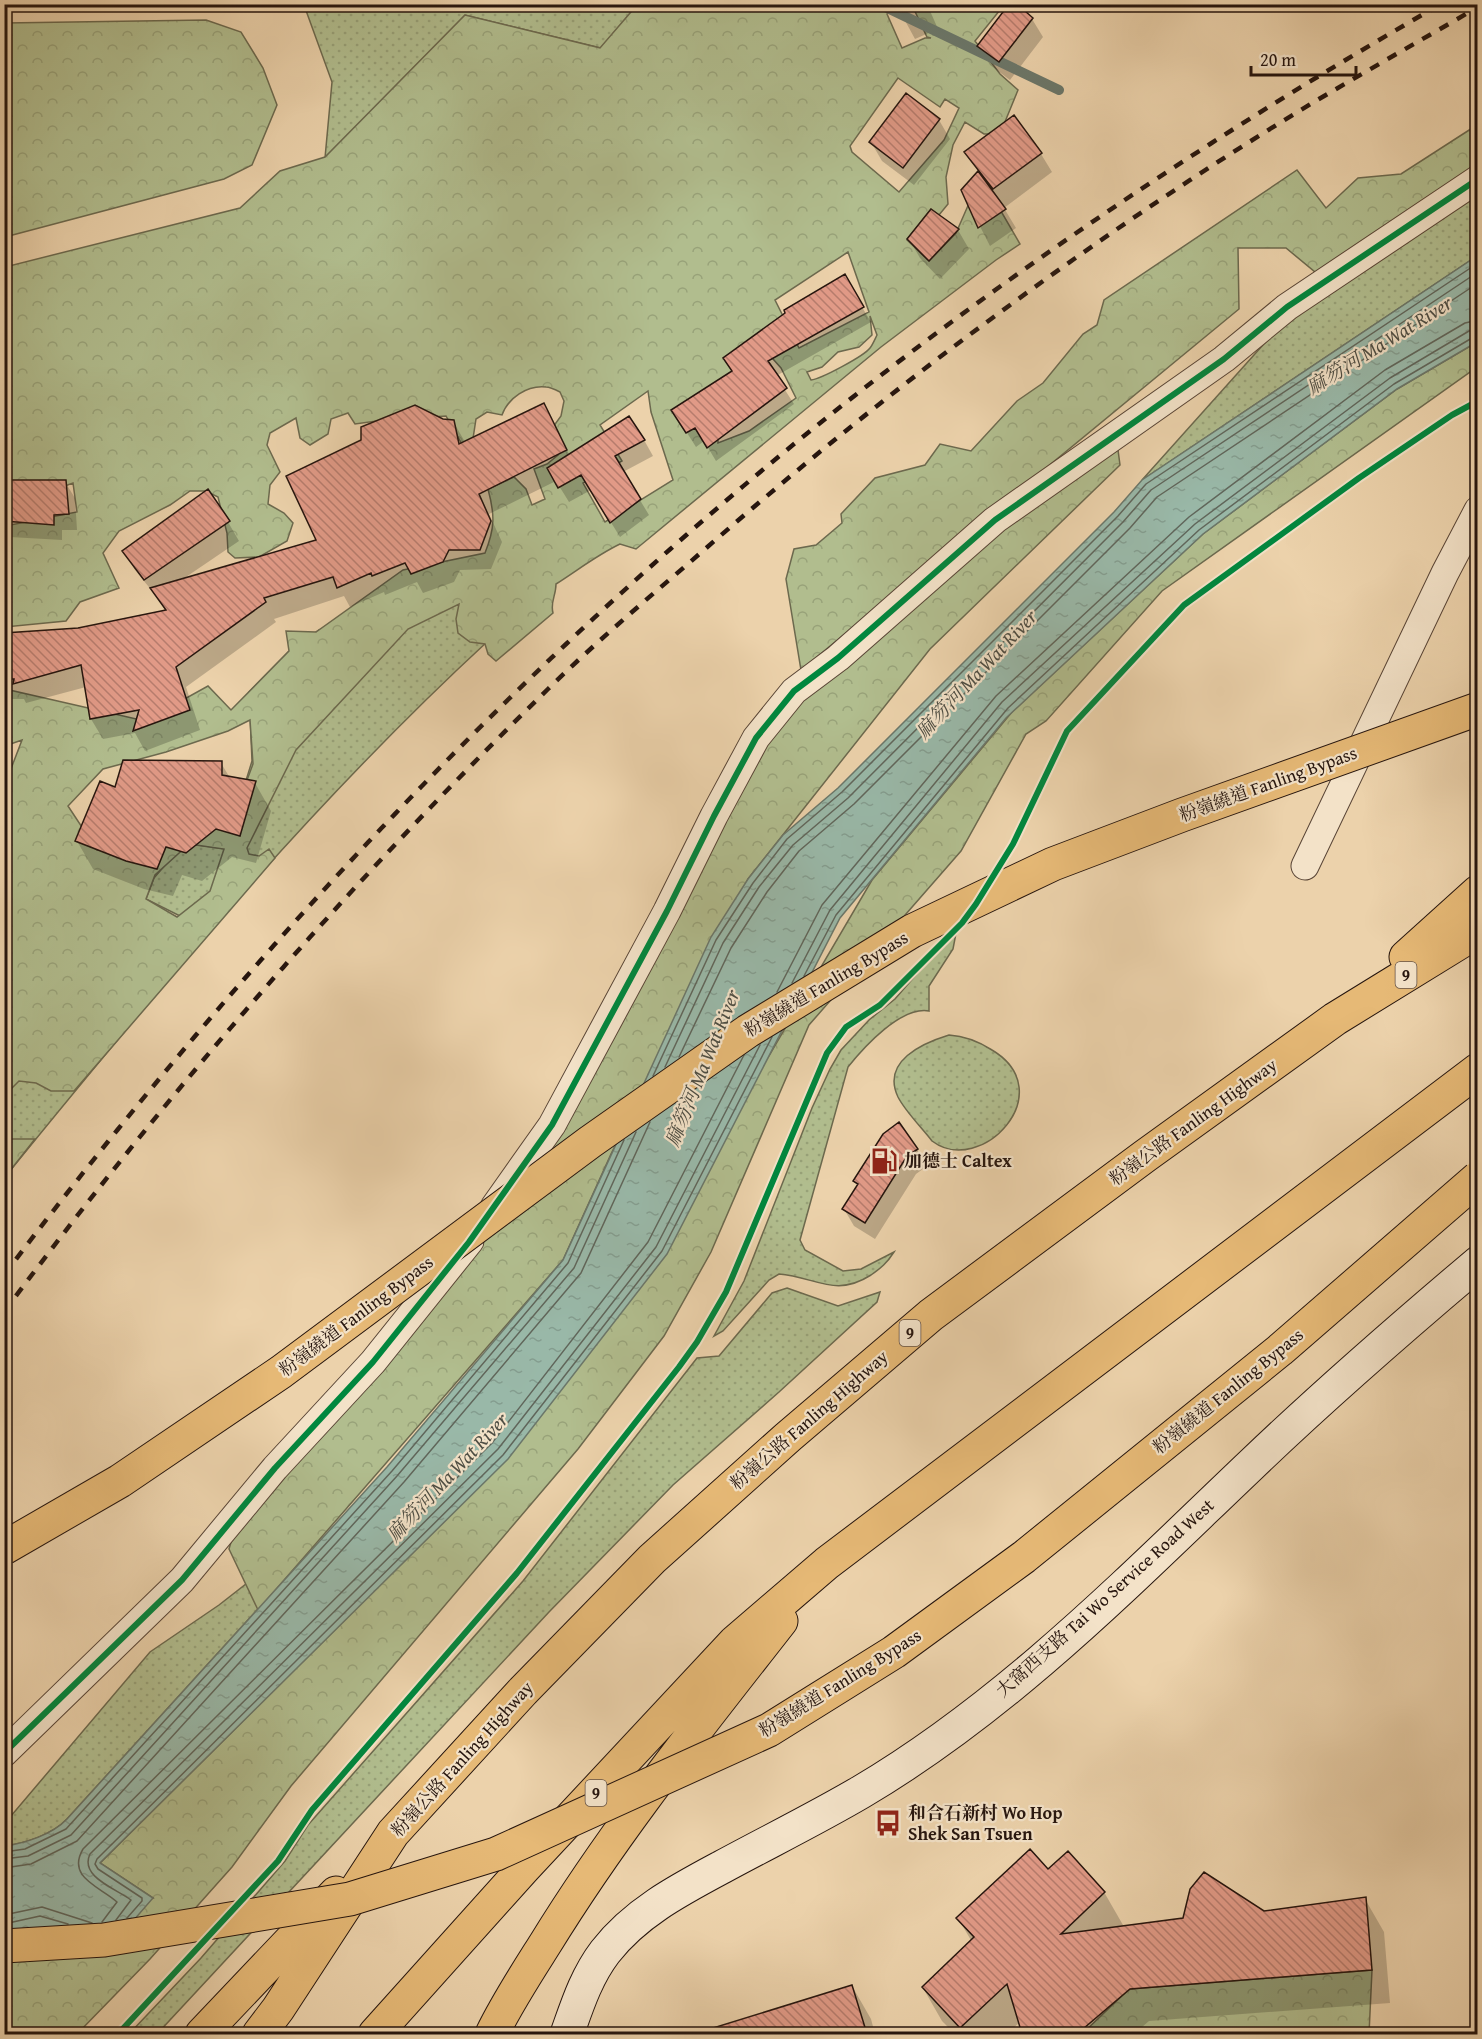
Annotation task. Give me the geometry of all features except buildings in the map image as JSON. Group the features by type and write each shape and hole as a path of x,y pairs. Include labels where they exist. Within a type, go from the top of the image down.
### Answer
{"highway":[{"name":"粉嶺繞道 Fanling Bypass","path":"9,1534 139,1468 281,1371 590,1142 739,1037 912,931 1064,860 1193,811 1478,709"},
{"path":"1335,1019 1478,892"},
{"name":"粉嶺公路 Fanling Highway","path":"259,2034 278,2009 393,1833 523,1691 652,1558 788,1437 932,1315 1145,1156 1335,1019 1478,931"},
{"name":"9","path":"375,2034 524,1868 735,1642 827,1563 1478,1070"},
{"name":"粉嶺繞道 Fanling Bypass","path":"4,1946 104,1940 350,1899 496,1854 769,1730 894,1652 1024,1557 1280,1350 1478,1178"},
{"path":"492,2034 502,2013 570,1903 642,1799 827,1563"},
{"path":"202,2034 393,1833"}],"main road":[{"name":"大窩西支路 Tai Wo Service Road West","path":"567,2034 589,1976 605,1951 624,1930 672,1894 860,1792 941,1739 1005,1691 1114,1595 1314,1404 1478,1263"}],"street":[{"path":"4,1753 182,1580 274,1468 373,1362 469,1242 552,1125 667,911 756,738 794,691 838,657 995,520 1224,359 1287,307 1478,179"},
{"path":"1305,866 1445,573 1478,510"}],"green space":[{"path":"304,5 637,5 601,48 465,15 325,158 332,82"},
{"path":"637,5 901,5 887,14 902,48 925,38 931,38 927,37 912,5 1004,5 975,41 1000,74 1018,90 1000,134 984,134 965,122 953,145 946,177 948,204 939,215 931,209 907,240 929,261 956,233 970,201 998,206 1020,244 881,347 636,549 620,544 556,584 553,613 496,661 488,654 485,644 470,642 458,633 456,619 459,604 408,629 296,750 247,848 249,854 259,856 269,849 275,858 74,1091 51,1091 36,1083 19,1081 5,1095 4,787 22,740 5,746 5,689 145,721 208,686 231,710 289,651 286,631 316,632 403,570 485,553 493,521 488,489 514,477 526,489 532,505 545,499 534,469 547,464 558,455 552,442 553,427 561,416 564,401 560,392 549,388 539,387 525,390 509,403 502,415 487,412 476,419 472,445 463,446 446,416 355,424 348,413 331,419 328,434 310,445 300,438 296,418 270,433 267,445 280,472 270,485 268,504 284,513 293,523 287,541 259,557 235,558 228,552 227,533 218,497 206,491 190,491 170,505 119,531 103,553 119,588 80,602 66,621 5,627 5,526 77,512 73,483 62,487 5,487 5,267 240,208 280,171 325,157 465,15 600,48","holes":["898,78 940,107 945,99 959,108 944,140 899,192 852,152 850,146","848,252 869,312 799,348 775,300","870,316 877,335 870,348 842,367 811,380 807,372 822,367 838,352 859,347 872,335","765,350 781,368 796,398 749,431 718,443 717,396","648,391 651,412 673,480 605,522 583,483 622,461 600,425","250,720 253,764 230,826 97,850 68,806 103,769 166,752 228,731","189,844 224,849 210,891 177,917 146,899 155,875"]},
{"path":"206,20 241,32 263,68 277,105 252,165 224,179 5,237 5,23"},
{"path":"1477,125 1477,190 1326,281 1286,248 1238,248 1239,309 801,670 786,579 794,549 816,545 842,523 841,514 875,478 925,465 940,444 971,451 1017,401 1043,383 1083,334 1097,325 1104,300 1297,170 1326,208 1358,178 1401,174"},
{"path":"1477,192 1477,256 1142,480 1296,308"},
{"path":"1477,342 1477,367 1162,591 1046,721 1026,734 961,851 809,1025 711,1252 664,1336 578,1449 291,1786 232,1867 150,1959 77,2034 5,2034 5,1940 153,1898 100,1863 503,1463 770,1054 872,880 1012,712 1203,534 1397,389"},
{"path":"1116,435 1120,465 930,649 748,879 611,1154 563,1260 258,1610 229,1549 241,1509 493,1208 756,738"},
{"path":"457,577 488,641 359,767 297,833 119,1038 5,1177 5,1056 180,916 146,899 154,878 184,843 225,849 252,761 249,692 289,651 319,630"},
{"path":"957,928 953,949 929,986 929,1011 918,1011 895,1021 873,1039 848,1067 800,1240 805,1250 843,1271 861,1269 894,1252 884,1265 871,1275 847,1285 836,1286 779,1274 769,1280 723,1331 714,1336 744,1281 812,1108 841,1050 869,1020 895,999"},
{"path":"949,1035 960,1036 992,1050 1012,1067 1019,1087 1017,1107 1007,1125 991,1140 972,1148 952,1149 932,1141 901,1102 894,1084 895,1073 907,1056 928,1043"},
{"path":"4,1139 35,1139 5,1177"},
{"path":"787,1288 838,1306 880,1292 877,1302 673,1485 549,1612 157,2034 129,2034 201,1958 285,1861 308,1825 523,1581 697,1358 719,1356 772,1293"},
{"path":"246,1584 267,1599 67,1819 54,1830 38,1837 5,1846 5,1823 150,1652"},
{"path":"1372,1970 1369,2034 1082,2034 1129,1989"}],"water":[{"name":"麻笏河 Ma Wat River","path":"1477,256 1477,342 1397,389 1203,534 1006,718 840,918 667,1254 508,1459 100,1863 153,1898 107,1951 5,1938 5,1846 38,1837 54,1830 67,1819 387,1467 563,1260 711,937 748,879 783,835 838,788 1114,512 1142,480"}],"waterway":[{"path":"879,4 1059,90"}],"railway":[{"path":"4,1275 184,1049 376,834 477,730 581,630 689,533 799,440 875,380 1031,264 1192,156 1357,53 1441,4"},
{"path":"4,1312 67,1229 196,1068 332,912 475,762 617,625 837,438 1030,290 1231,153 1478,7"}],"cycle path":[{"path":"4,1753 182,1580 275,1468 373,1362 469,1242 552,1125 667,911 756,738 794,691 838,658 995,520 1224,359 1287,307 1478,179"},
{"path":"118,2034 278,1861 312,1810 517,1573 679,1367 697,1342 726,1292 827,1053 846,1027 880,1005 962,923 1013,844 1067,731 1184,605 1359,478 1452,415 1478,401"}],"place":[{"name":"加德士 Caltex","path":"884,1161"},
{"name":"和合石新村 Wo Hop Shek San Tsuen","path":"888,1823"}]}
